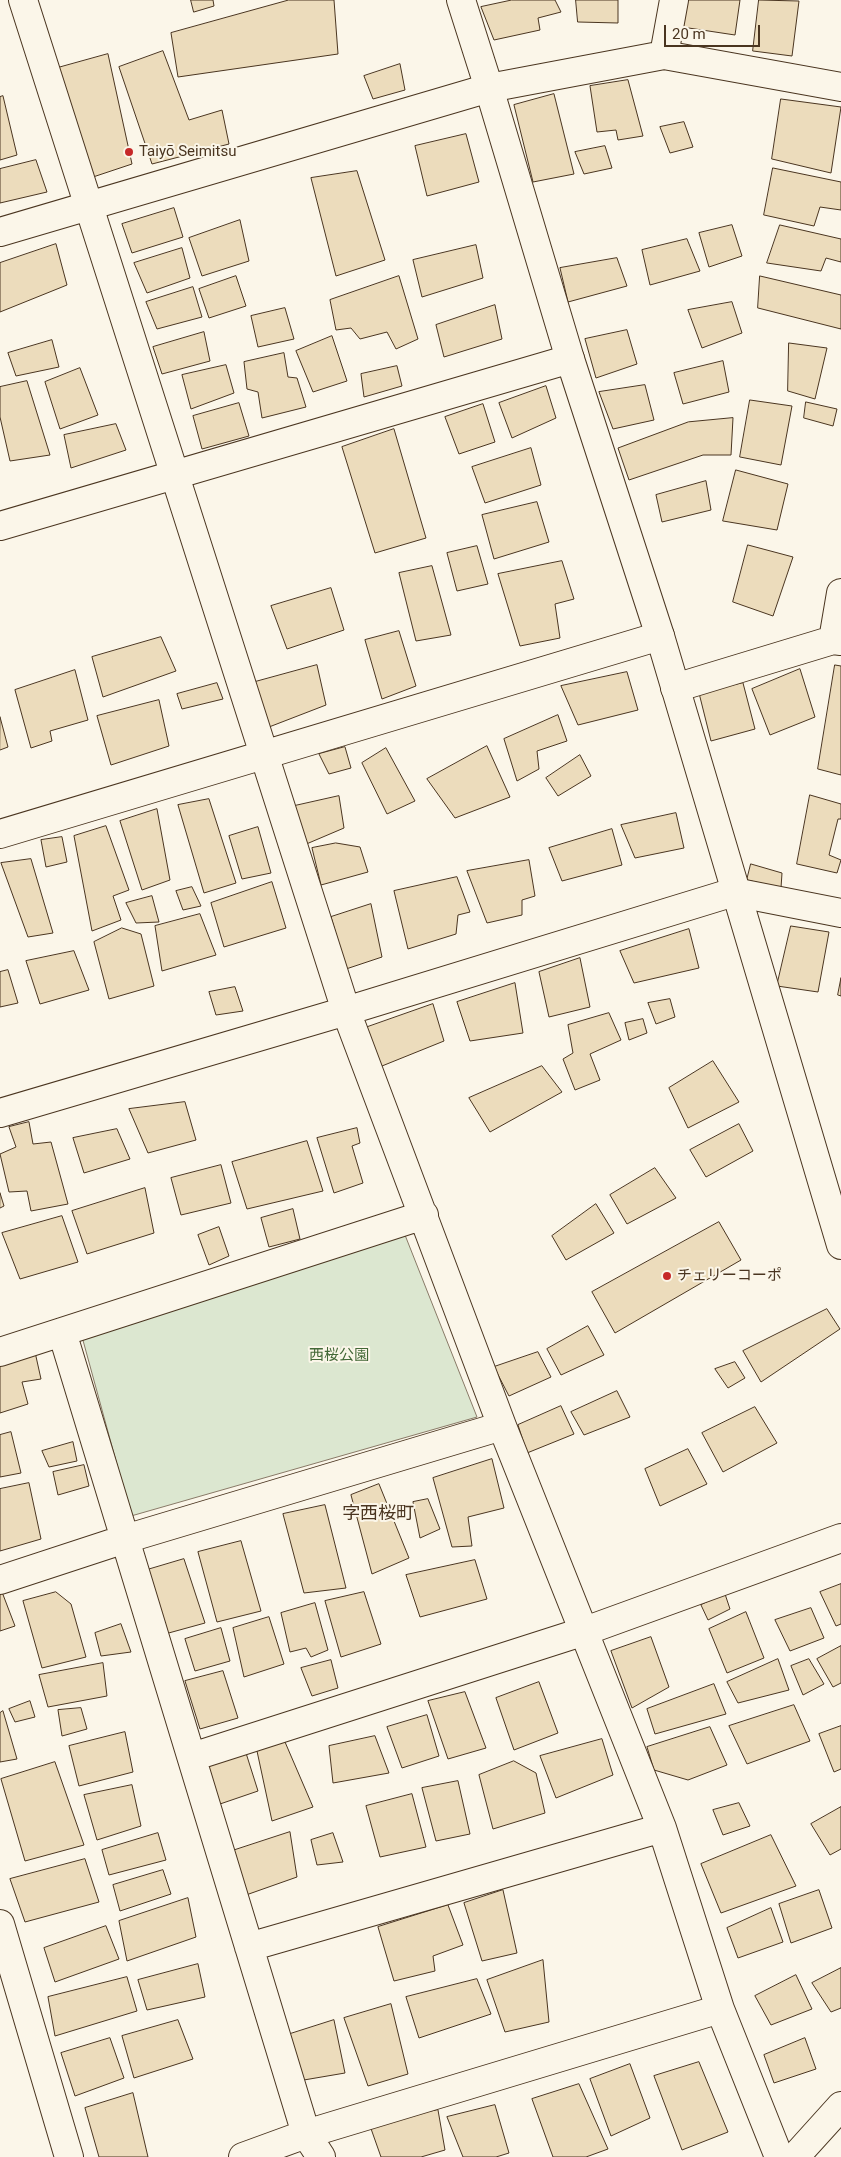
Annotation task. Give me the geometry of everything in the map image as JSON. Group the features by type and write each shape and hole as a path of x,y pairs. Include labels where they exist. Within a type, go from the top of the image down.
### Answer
{"street":[{"path":"23,0 346,1011 502,1426 662,1828 720,2009 779,2157"},
{"path":"461,0 570,359 676,688 734,892 835,1201 841,1245"},
{"path":"664,55 674,0"},
{"path":"0,232 489,88 664,55 841,87"},
{"path":"0,526 570,359"},
{"path":"676,688 837,640 841,593"},
{"path":"0,834 660,636"},
{"path":"0,1113 346,1011 734,892 841,913"},
{"path":"0,1352 424,1215"},
{"path":"62,1332 306,2134 321,2157"},
{"path":"0,1580 125,1539 502,1426"},
{"path":"192,1757 585,1631 841,1538"},
{"path":"250,1947 662,1828"},
{"path":"0,1924 68,2157"},
{"path":"243,2157 306,2134 720,2009"},
{"path":"794,2157 841,2106"}],"green space":[{"name":"西桜公園","path":"405,1235 477,1417 131,1516 81,1333"}],"building":[{"path":"191,0 213,0 214,6 194,12"},
{"path":"289,0 334,0 338,54 178,77 171,33"},
{"path":"512,0 555,0 561,12 538,18 540,30 494,40 481,7"},
{"path":"576,0 618,0 618,23 578,22"},
{"path":"687,0 740,0 735,35 682,27"},
{"path":"759,0 799,1 792,56 753,51"},
{"path":"163,51 189,120 222,110 229,144 152,164 119,67"},
{"path":"108,54 132,164 87,179 54,69"},
{"path":"400,64 405,90 373,99 364,76"},
{"path":"628,80 643,136 618,140 616,130 597,132 590,86"},
{"path":"554,94 574,174 533,182 514,105"},
{"path":"3,96 17,155 0,160 0,97"},
{"path":"781,99 841,107 831,173 772,159"},
{"path":"684,122 693,147 670,153 660,127"},
{"path":"466,134 479,182 427,196 415,146"},
{"path":"605,146 612,168 584,174 575,152"},
{"path":"36,160 47,192 0,203 0,169"},
{"path":"773,168 841,182 841,210 820,207 814,226 764,215"},
{"path":"357,171 385,260 336,276 311,178"},
{"path":"174,208 183,237 132,253 122,224"},
{"path":"240,220 249,261 202,276 189,238"},
{"path":"732,225 742,256 709,267 699,233"},
{"path":"780,225 841,239 841,262 826,258 821,271 767,263"},
{"path":"687,239 700,271 650,285 642,250"},
{"path":"56,244 67,285 0,312 0,263"},
{"path":"476,245 483,278 422,297 413,260"},
{"path":"182,248 190,278 147,293 134,263"},
{"path":"617,258 627,286 568,302 560,268"},
{"path":"236,276 246,306 209,318 199,289"},
{"path":"399,276 418,339 396,349 387,332 360,339 351,328 336,330 330,300"},
{"path":"760,276 841,295 841,329 758,308"},
{"path":"193,287 202,317 157,329 146,302"},
{"path":"732,302 742,333 702,348 688,310"},
{"path":"495,305 502,339 444,357 436,325"},
{"path":"285,308 294,339 258,347 251,316"},
{"path":"627,330 637,364 596,378 585,339"},
{"path":"204,332 210,361 162,374 153,347"},
{"path":"332,336 347,381 313,392 296,351"},
{"path":"52,340 59,367 16,376 8,353"},
{"path":"789,343 827,348 815,399 788,391"},
{"path":"284,353 288,377 297,378 306,407 262,418 258,392 247,389 244,362"},
{"path":"723,361 729,392 683,404 674,373"},
{"path":"226,365 234,393 191,409 182,375"},
{"path":"397,366 402,386 364,397 361,374"},
{"path":"80,368 98,415 60,429 45,382"},
{"path":"27,381 50,455 10,461 0,417 0,387"},
{"path":"645,385 654,420 613,429 599,392"},
{"path":"546,386 556,418 512,438 499,403"},
{"path":"750,400 792,406 781,465 740,457"},
{"path":"806,402 837,409 833,426 804,418"},
{"path":"239,403 249,436 202,449 193,416"},
{"path":"483,404 495,442 459,454 445,417"},
{"path":"733,418 731,455 703,455 629,480 618,448 688,422"},
{"path":"116,424 126,450 71,468 64,435"},
{"path":"394,429 426,538 375,553 342,447"},
{"path":"531,448 541,485 485,503 472,467"},
{"path":"736,470 788,484 777,530 723,521"},
{"path":"706,481 711,510 662,522 656,495"},
{"path":"537,502 549,542 494,559 482,515"},
{"path":"748,545 793,557 773,616 733,602"},
{"path":"477,546 488,584 457,591 447,553"},
{"path":"562,561 574,599 555,604 560,638 520,646 498,574"},
{"path":"432,566 451,635 416,641 399,573"},
{"path":"331,588 344,630 287,649 271,606"},
{"path":"399,631 416,686 382,699 365,640"},
{"path":"161,637 176,671 103,697 92,657"},
{"path":"317,665 326,705 269,727 255,682"},
{"path":"835,665 841,666 841,775 818,769"},
{"path":"800,669 815,717 770,735 752,689"},
{"path":"75,670 88,720 50,731 52,741 31,748 15,690"},
{"path":"627,672 638,710 578,725 561,686"},
{"path":"217,683 223,699 182,709 177,694"},
{"path":"743,683 755,729 711,741 699,693"},
{"path":"159,700 169,746 111,765 97,716"},
{"path":"558,715 567,741 537,751 539,769 517,781 504,739"},
{"path":"0,717 8,747 0,750"},
{"path":"487,746 510,797 455,818 427,779"},
{"path":"345,747 351,768 329,774 319,754"},
{"path":"386,748 415,801 387,814 362,763"},
{"path":"580,755 591,776 558,796 546,778"},
{"path":"810,795 841,804 841,819 838,819 829,855 841,860 837,873 797,864"},
{"path":"339,796 344,828 304,845 290,807"},
{"path":"209,799 236,883 204,893 178,805"},
{"path":"157,809 170,880 142,890 120,821"},
{"path":"676,813 684,848 635,858 621,825"},
{"path":"106,826 129,890 113,896 121,920 92,931 74,836"},
{"path":"258,827 271,873 242,879 229,836"},
{"path":"612,829 622,865 562,881 549,848"},
{"path":"62,837 67,862 46,867 41,840"},
{"path":"336,843 360,847 368,872 321,885 312,848"},
{"path":"31,859 53,933 28,937 1,863"},
{"path":"529,860 535,896 522,900 522,915 487,923 467,871"},
{"path":"751,864 782,873 781,888 747,880"},
{"path":"457,877 470,912 458,915 456,934 408,949 394,891"},
{"path":"272,882 286,928 224,947 211,903"},
{"path":"192,887 201,906 183,910 176,891"},
{"path":"152,896 159,922 136,923 126,903"},
{"path":"371,904 382,957 346,969 331,917"},
{"path":"200,914 216,955 162,971 155,926"},
{"path":"791,926 829,932 818,992 777,986"},
{"path":"122,928 141,934 154,986 109,999 94,942"},
{"path":"689,929 699,968 634,983 620,951"},
{"path":"74,951 89,990 40,1004 26,961"},
{"path":"580,958 590,1007 549,1017 539,972"},
{"path":"8,970 18,1003 0,1007 0,972"},
{"path":"841,978 841,996 838,995"},
{"path":"515,983 523,1033 470,1041 457,1002"},
{"path":"235,987 243,1011 216,1015 209,992"},
{"path":"670,999 675,1017 656,1024 648,1003"},
{"path":"433,1004 444,1041 377,1068 362,1029"},
{"path":"609,1013 621,1040 590,1054 600,1080 575,1090 563,1059 573,1053 568,1025"},
{"path":"643,1019 647,1033 629,1040 625,1023"},
{"path":"713,1061 739,1102 688,1128 669,1088"},
{"path":"542,1066 562,1092 490,1132 469,1098"},
{"path":"185,1102 196,1140 148,1153 129,1109"},
{"path":"29,1122 33,1144 51,1142 68,1204 31,1211 27,1191 9,1192 0,1154 16,1147 9,1127"},
{"path":"739,1124 753,1151 706,1177 690,1150"},
{"path":"357,1128 360,1143 352,1146 363,1183 334,1193 317,1138"},
{"path":"117,1129 130,1159 84,1173 73,1138"},
{"path":"307,1141 323,1191 247,1209 232,1162"},
{"path":"221,1165 231,1203 181,1215 171,1178"},
{"path":"655,1168 676,1198 627,1224 610,1195"},
{"path":"145,1188 154,1233 87,1254 72,1211"},
{"path":"0,1193 4,1206 0,1208"},
{"path":"596,1204 614,1233 566,1260 552,1236"},
{"path":"293,1209 300,1239 269,1247 261,1218"},
{"path":"62,1216 78,1262 20,1279 2,1233"},
{"name":"チェリーコーポ","path":"719,1222 741,1260 615,1333 592,1292"},
{"path":"219,1227 229,1256 209,1265 198,1235"},
{"path":"827,1309 840,1329 761,1382 743,1351"},
{"path":"588,1326 604,1355 561,1375 547,1349"},
{"path":"35,1352 41,1379 22,1382 28,1404 0,1413 0,1362"},
{"path":"538,1352 551,1377 509,1396 494,1367"},
{"path":"735,1362 745,1378 728,1388 715,1369"},
{"path":"617,1391 630,1417 584,1435 571,1412"},
{"path":"561,1406 574,1434 527,1453 518,1425"},
{"path":"755,1407 777,1443 723,1472 702,1433"},
{"path":"11,1432 21,1473 0,1477 0,1435"},
{"path":"73,1442 77,1461 49,1467 42,1451"},
{"path":"688,1449 707,1484 660,1506 645,1469"},
{"path":"492,1459 504,1508 468,1517 472,1546 452,1547 433,1478"},
{"path":"84,1465 89,1486 58,1495 53,1472"},
{"path":"29,1483 41,1539 0,1551 0,1489"},
{"path":"379,1484 409,1558 372,1574 351,1495"},
{"path":"428,1499 440,1529 420,1538 413,1502"},
{"path":"325,1505 346,1588 304,1593 283,1514"},
{"path":"241,1541 261,1611 217,1622 198,1552"},
{"path":"184,1559 205,1623 165,1634 147,1570"},
{"path":"475,1560 487,1599 420,1617 406,1575"},
{"path":"841,1584 841,1624 836,1626 820,1592"},
{"path":"2,1592 15,1626 0,1631 0,1593"},
{"path":"56,1592 71,1604 86,1657 42,1668 23,1601"},
{"path":"364,1592 381,1644 341,1657 325,1601"},
{"path":"725,1594 730,1609 708,1620 701,1605"},
{"path":"315,1603 328,1650 311,1657 306,1648 290,1652 281,1613"},
{"path":"811,1608 824,1638 790,1651 775,1620"},
{"path":"746,1612 764,1658 727,1673 709,1629"},
{"path":"269,1617 284,1664 244,1677 233,1628"},
{"path":"121,1624 131,1652 101,1656 95,1633"},
{"path":"221,1628 230,1661 195,1671 185,1639"},
{"path":"651,1637 669,1687 632,1708 611,1651"},
{"path":"841,1646 841,1683 833,1687 817,1659"},
{"path":"778,1659 789,1690 738,1703 727,1682"},
{"path":"809,1659 824,1684 803,1695 791,1666"},
{"path":"331,1660 338,1688 312,1696 301,1668"},
{"path":"103,1663 107,1696 48,1707 39,1675"},
{"path":"223,1671 238,1718 200,1729 185,1681"},
{"path":"539,1682 558,1733 514,1750 496,1698"},
{"path":"714,1684 726,1714 655,1734 647,1709"},
{"path":"465,1692 486,1748 448,1759 428,1701"},
{"path":"30,1701 35,1717 15,1722 9,1709"},
{"path":"794,1705 810,1741 747,1764 729,1726"},
{"path":"81,1708 87,1729 62,1736 58,1710"},
{"path":"3,1711 17,1759 0,1762 0,1713"},
{"path":"427,1715 439,1756 402,1768 387,1727"},
{"path":"841,1726 841,1769 834,1772 819,1734"},
{"path":"710,1727 727,1765 688,1780 654,1770 647,1747"},
{"path":"125,1732 133,1772 79,1786 69,1746"},
{"path":"375,1736 389,1773 333,1783 329,1746"},
{"path":"602,1739 613,1775 556,1798 540,1756"},
{"path":"285,1742 313,1807 272,1821 257,1751"},
{"path":"246,1753 258,1791 220,1804 208,1767"},
{"path":"514,1761 536,1773 545,1813 493,1829 479,1775"},
{"path":"55,1762 84,1845 25,1861 1,1779"},
{"path":"458,1781 470,1834 436,1841 422,1788"},
{"path":"132,1785 141,1826 97,1840 84,1795"},
{"path":"412,1794 426,1847 380,1857 366,1806"},
{"path":"739,1803 750,1826 723,1835 713,1810"},
{"path":"841,1807 841,1849 830,1855 811,1824"},
{"path":"290,1832 297,1877 246,1895 232,1851"},
{"path":"158,1833 166,1860 109,1875 102,1850"},
{"path":"333,1833 343,1862 317,1865 311,1840"},
{"path":"771,1835 796,1886 721,1913 701,1864"},
{"path":"85,1859 99,1902 25,1922 10,1879"},
{"path":"163,1870 171,1894 120,1911 113,1885"},
{"path":"503,1890 517,1953 482,1961 464,1903"},
{"path":"819,1890 832,1928 791,1943 779,1904"},
{"path":"188,1898 196,1937 127,1961 119,1921"},
{"path":"448,1905 463,1945 433,1956 435,1971 394,1981 378,1927"},
{"path":"771,1908 783,1942 738,1958 727,1928"},
{"path":"106,1926 119,1959 55,1982 44,1948"},
{"path":"543,1960 549,2022 505,2032 487,1980"},
{"path":"198,1964 205,1997 147,2010 138,1980"},
{"path":"841,1968 841,2008 831,2012 812,1983"},
{"path":"796,1975 812,2009 771,2025 755,1996"},
{"path":"127,1977 137,2011 55,2036 48,1997"},
{"path":"477,1979 491,2014 419,2038 406,1997"},
{"path":"391,2004 408,2074 368,2086 344,2018"},
{"path":"178,2020 193,2059 134,2078 122,2036"},
{"path":"334,2020 345,2073 298,2081 287,2035"},
{"path":"110,2038 124,2078 75,2096 61,2053"},
{"path":"805,2038 816,2069 774,2083 764,2055"},
{"path":"699,2062 728,2132 682,2150 654,2076"},
{"path":"630,2064 650,2118 611,2136 590,2079"},
{"path":"579,2084 608,2149 586,2157 553,2157 532,2099"},
{"path":"133,2093 148,2157 99,2157 85,2108"},
{"path":"495,2105 509,2153 496,2157 463,2157 447,2117"},
{"path":"438,2110 445,2150 421,2157 381,2157 369,2123"}],"place":[{"name":"Taiyō Seimitsu","path":"129,152"},
{"name":"チェリーコーポ","path":"667,1276"}],"district":[{"name":"字西桜町","path":"378,1514"}]}
